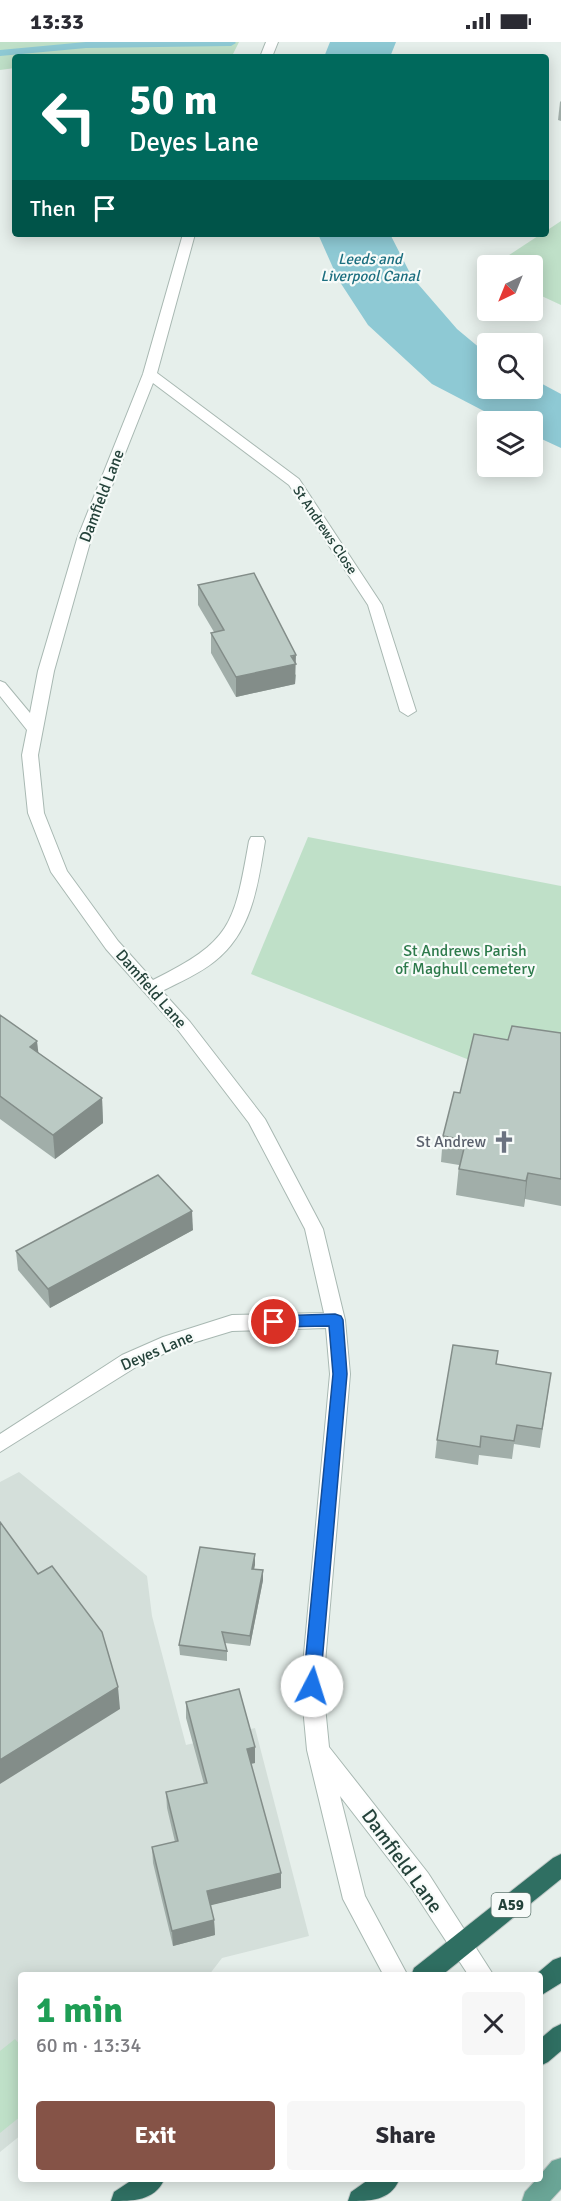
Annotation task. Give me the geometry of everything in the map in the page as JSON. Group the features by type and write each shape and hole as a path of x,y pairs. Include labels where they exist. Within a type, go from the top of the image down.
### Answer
{"highway":[{"name":"A59","path":"427,1972 561,1865"},
{"path":"543,1983 561,1968"},
{"path":"123,2201 149,2182"},
{"path":"360,2201 384,2182"}],"main road":[{"path":"534,2201 561,2170"}],"street":[{"name":"Damfield Lane","path":"188,237 150,374 84,539 46,671 30,755 36,813 59,872 112,945 151,989 256,1119 314,1229 335,1320 340,1374 312,1686 318,1750 354,1899 395,1972"},
{"name":"St Andrews Close","path":"150,374 294,482 375,605 408,711"},
{"path":"0,686 35,729"},
{"path":"151,989 208,958 229,939 242,914 257,841"},
{"name":"Deyes Lane","path":"0,1444 129,1361 170,1342 232,1323 335,1320"},
{"name":"Damfield Lane","path":"318,1750 420,1881 480,1972"}],"shaded area":[{"path":"19,1472 147,1576 152,1616 186,1745 255,1728 309,1936 222,1958 211,1972 18,1972 18,2137 0,2152 0,1482"}],"green space":[{"path":"0,42 239,42 233,54 12,54 12,68 0,70"},
{"path":"561,221 561,305 543,297 543,255 509,255 536,237 549,237 549,229"},
{"name":"St Andrews Parish of Maghull cemetery","path":"308,837 561,886 561,1060 472,1061 251,974"},
{"path":"15,2039 18,2042 18,2118 0,2133 0,2051"}],"water":[{"path":"330,42 396,42 391,54 325,54"},
{"name":"Leeds and Liverpool Canal","path":"319,237 392,237 412,277 457,329 477,346 477,399 543,399 543,384 561,394 561,448 543,440 543,411 484,411 432,384 368,325 338,279"}],"building":[{"path":"254,573 296,655 291,656 296,664 236,677 211,633 224,630 198,585"},
{"path":"0,1015 37,1041 30,1047 102,1098 53,1135 0,1096"},
{"name":"St Andrew","path":"512,1026 561,1033 561,1179 528,1173 526,1181 459,1169 466,1140 443,1136 454,1092 460,1093 474,1034 508,1040"},
{"path":"158,1175 192,1211 48,1289 16,1251"},
{"path":"453,1345 498,1351 496,1364 551,1373 542,1429 517,1425 514,1441 481,1436 480,1447 437,1440"},
{"path":"0,1522 38,1574 52,1566 102,1632 118,1687 0,1760"},
{"path":"200,1547 255,1554 252,1569 263,1570 250,1636 222,1632 227,1651 179,1645"},
{"path":"239,1689 255,1747 247,1749 281,1873 207,1891 214,1920 172,1931 152,1847 178,1841 166,1792 207,1783 186,1702"}],"waterway":[{"path":"0,53 86,45 231,43"}],"place":[{"name":"St Andrew","path":"504,1142"}],"route":[{"path":"274,1322 335,1320 340,1374 312,1686"}]}
